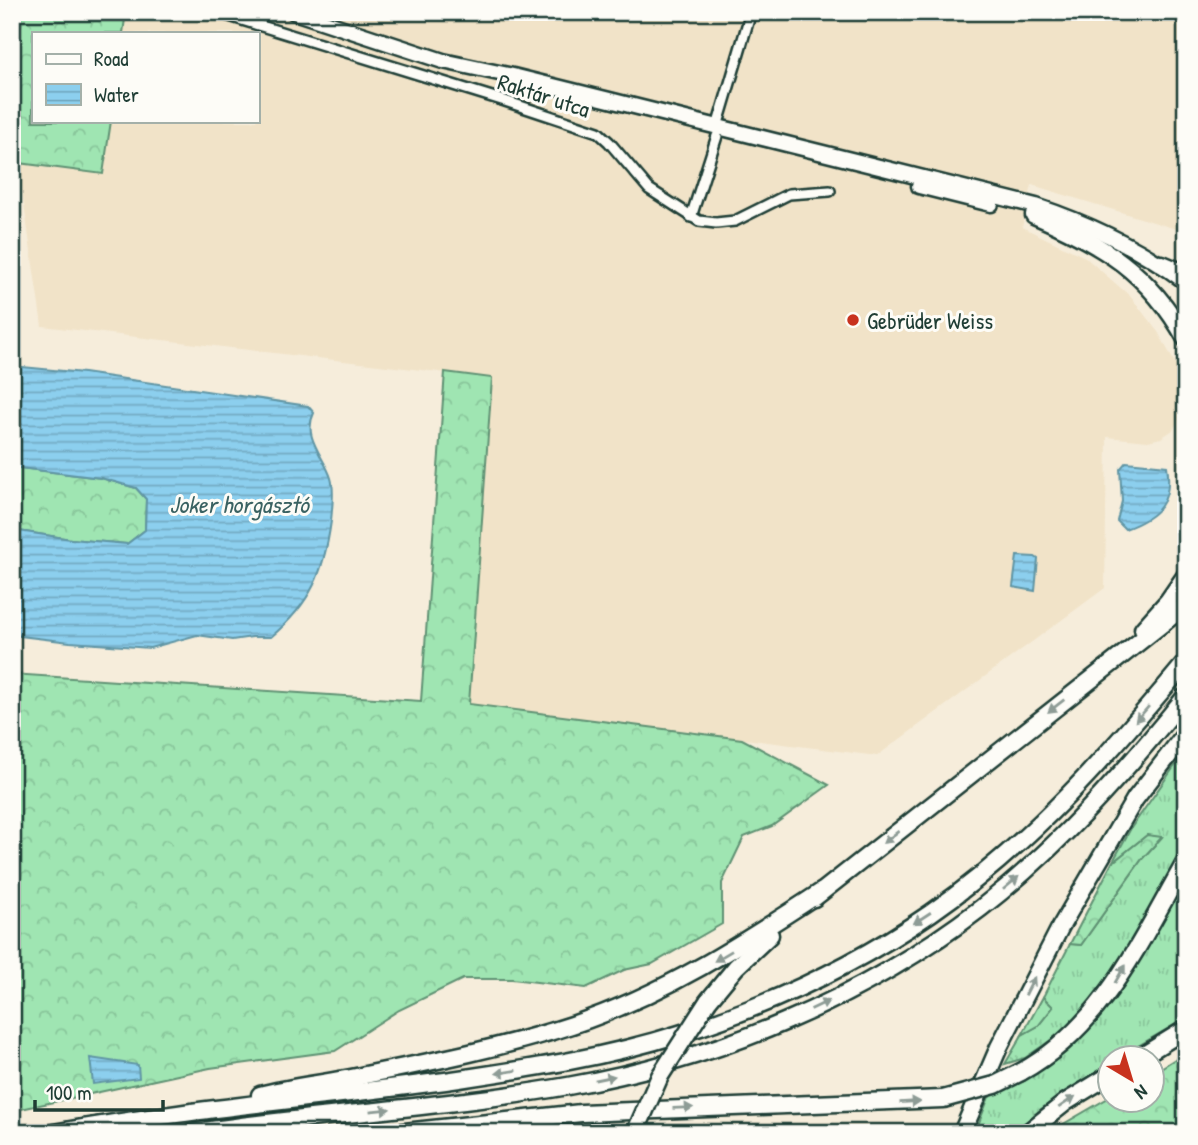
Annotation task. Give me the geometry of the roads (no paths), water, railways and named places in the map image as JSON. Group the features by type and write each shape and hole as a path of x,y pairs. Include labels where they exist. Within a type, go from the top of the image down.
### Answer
{"highway":[{"path":"1034,215 1079,234 1115,256 1162,302 1186,339"},
{"path":"1162,264 1186,274"},
{"path":"1110,664 1168,601 1186,575"},
{"path":"635,1133 660,1076 678,1046 736,967 761,943 821,892 1186,605"},
{"path":"53,1133 397,1088 569,1061 677,1035 783,995 827,974 906,929 962,890 1003,856 1079,784 1186,662"},
{"path":"191,1133 568,1086 685,1059 787,1021 880,974 981,908 1072,827 1121,774 1186,696"},
{"path":"962,1133 999,1047 1067,915 1135,799 1186,733"},
{"path":"395,1133 581,1113 943,1099 995,1085 1055,1050 1097,1009 1186,861"},
{"path":"205,1111 270,1093 462,1054 583,1021 641,999 693,973 743,944 821,892"},
{"path":"1162,1044 1186,1029"},
{"path":"1027,1133 1066,1102 1096,1084"}],"main road":[{"path":"294,12 470,68 513,76 1076,227 1147,262 1186,290"},
{"path":"717,131 1036,206 1108,234 1162,264 1186,282"}],"street":[{"name":"Raktár utca","path":"216,12 598,132 610,142 649,189 691,217 716,223 736,221 789,194 830,191"},
{"path":"691,217 751,12"}],"water":[{"name":"Joker horgásztó","path":"12,366 84,373 308,406 314,413 311,422 312,438 331,478 333,500 328,540 319,572 306,599 296,612 271,637 232,640 197,635 150,648 12,635 12,530 127,544 145,530 146,499 136,488 101,478 12,467"},
{"path":"1126,462 1167,466 1168,489 1161,506 1154,513 1125,529 1117,521 1122,501 1120,469"},
{"path":"1017,556 1038,559 1035,591 1013,587"},
{"path":"90,1058 138,1065 139,1078 93,1084"}],"place":[{"name":"Gebrüder Weiss","path":"853,320"}]}
